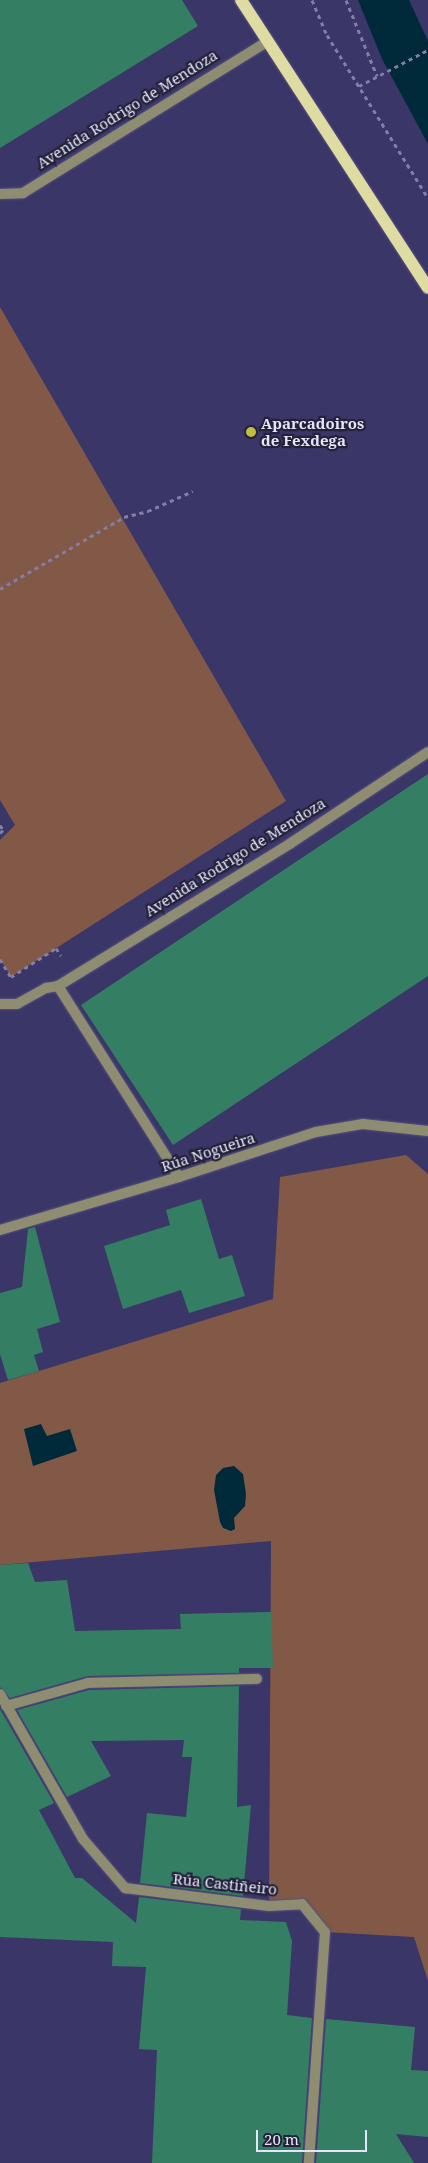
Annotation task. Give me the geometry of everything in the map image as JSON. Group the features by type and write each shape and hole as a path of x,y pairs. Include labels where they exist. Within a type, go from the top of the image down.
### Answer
{"main road":[{"path":"241,0 428,288"}],"street":[{"name":"Avenida Rodrigo de Mendoza","path":"0,194 23,193 268,41"},
{"name":"Avenida Rodrigo de Mendoza","path":"0,1004 17,1004 46,988 58,986 291,843 428,752"},
{"path":"58,986 179,1177"},
{"name":"Rúa Nogueira","path":"0,1230 339,1127 363,1124 428,1131"},
{"path":"6,1706 88,1683 257,1679"},
{"name":"Rúa Castiñeiro","path":"0,1694 82,1839 126,1888 269,1906 302,1904 325,1932 309,2163"}],"path":[{"path":"312,0 321,23 428,198"},
{"path":"346,0 377,76"},
{"path":"359,86 428,50"},
{"path":"0,588 124,517 148,511 193,491"},
{"path":"0,825 3,830 0,833"}],"shaded area":[{"path":"0,307 286,801 11,977 0,959 0,840 15,825 0,800"},
{"path":"406,1155 428,1174 428,1981 414,1937 325,1932 302,1904 269,1906 271,1541 0,1565 0,1383 273,1299 280,1177"}],"water":[{"path":"358,0 409,0 428,41 428,144 382,59"},
{"path":"41,1424 47,1436 70,1429 77,1451 33,1466 24,1429"},
{"path":"234,1466 243,1474 246,1494 245,1506 234,1518 235,1529 231,1531 223,1528 220,1522 214,1490 216,1475 223,1468"}],"building":[{"path":"0,0 182,0 198,26 0,148"},
{"path":"428,774 428,976 173,1145 81,1005"},
{"path":"201,1199 219,1259 232,1255 245,1296 189,1313 181,1290 123,1309 104,1246 170,1225 166,1210"},
{"path":"35,1227 60,1322 37,1329 43,1352 34,1355 39,1371 8,1380 0,1354 0,1293 22,1287 28,1229"},
{"path":"28,1563 35,1582 67,1580 75,1631 181,1629 180,1614 271,1612 273,1668 239,1668 239,1673 88,1676 10,1698 0,1687 0,1565"},
{"path":"239,1686 237,1807 251,1805 243,1896 140,1883 147,1813 186,1817 192,1757 182,1757 184,1740 91,1741 111,1776 67,1797 17,1710 89,1690"},
{"path":"0,1709 54,1803 39,1810 75,1878 82,1878 136,1923 139,1897 241,1909 240,1920 286,1922 292,1941 287,2015 312,2018 302,2163 152,2163 157,2050 139,2049 146,1967 112,1966 113,1942 0,1937"},
{"path":"326,2019 415,2027 411,2070 428,2071 428,2137 396,2134 414,2163 316,2163"}],"place":[{"name":"Aparcadoiros de Fexdega","path":"251,432"}]}
